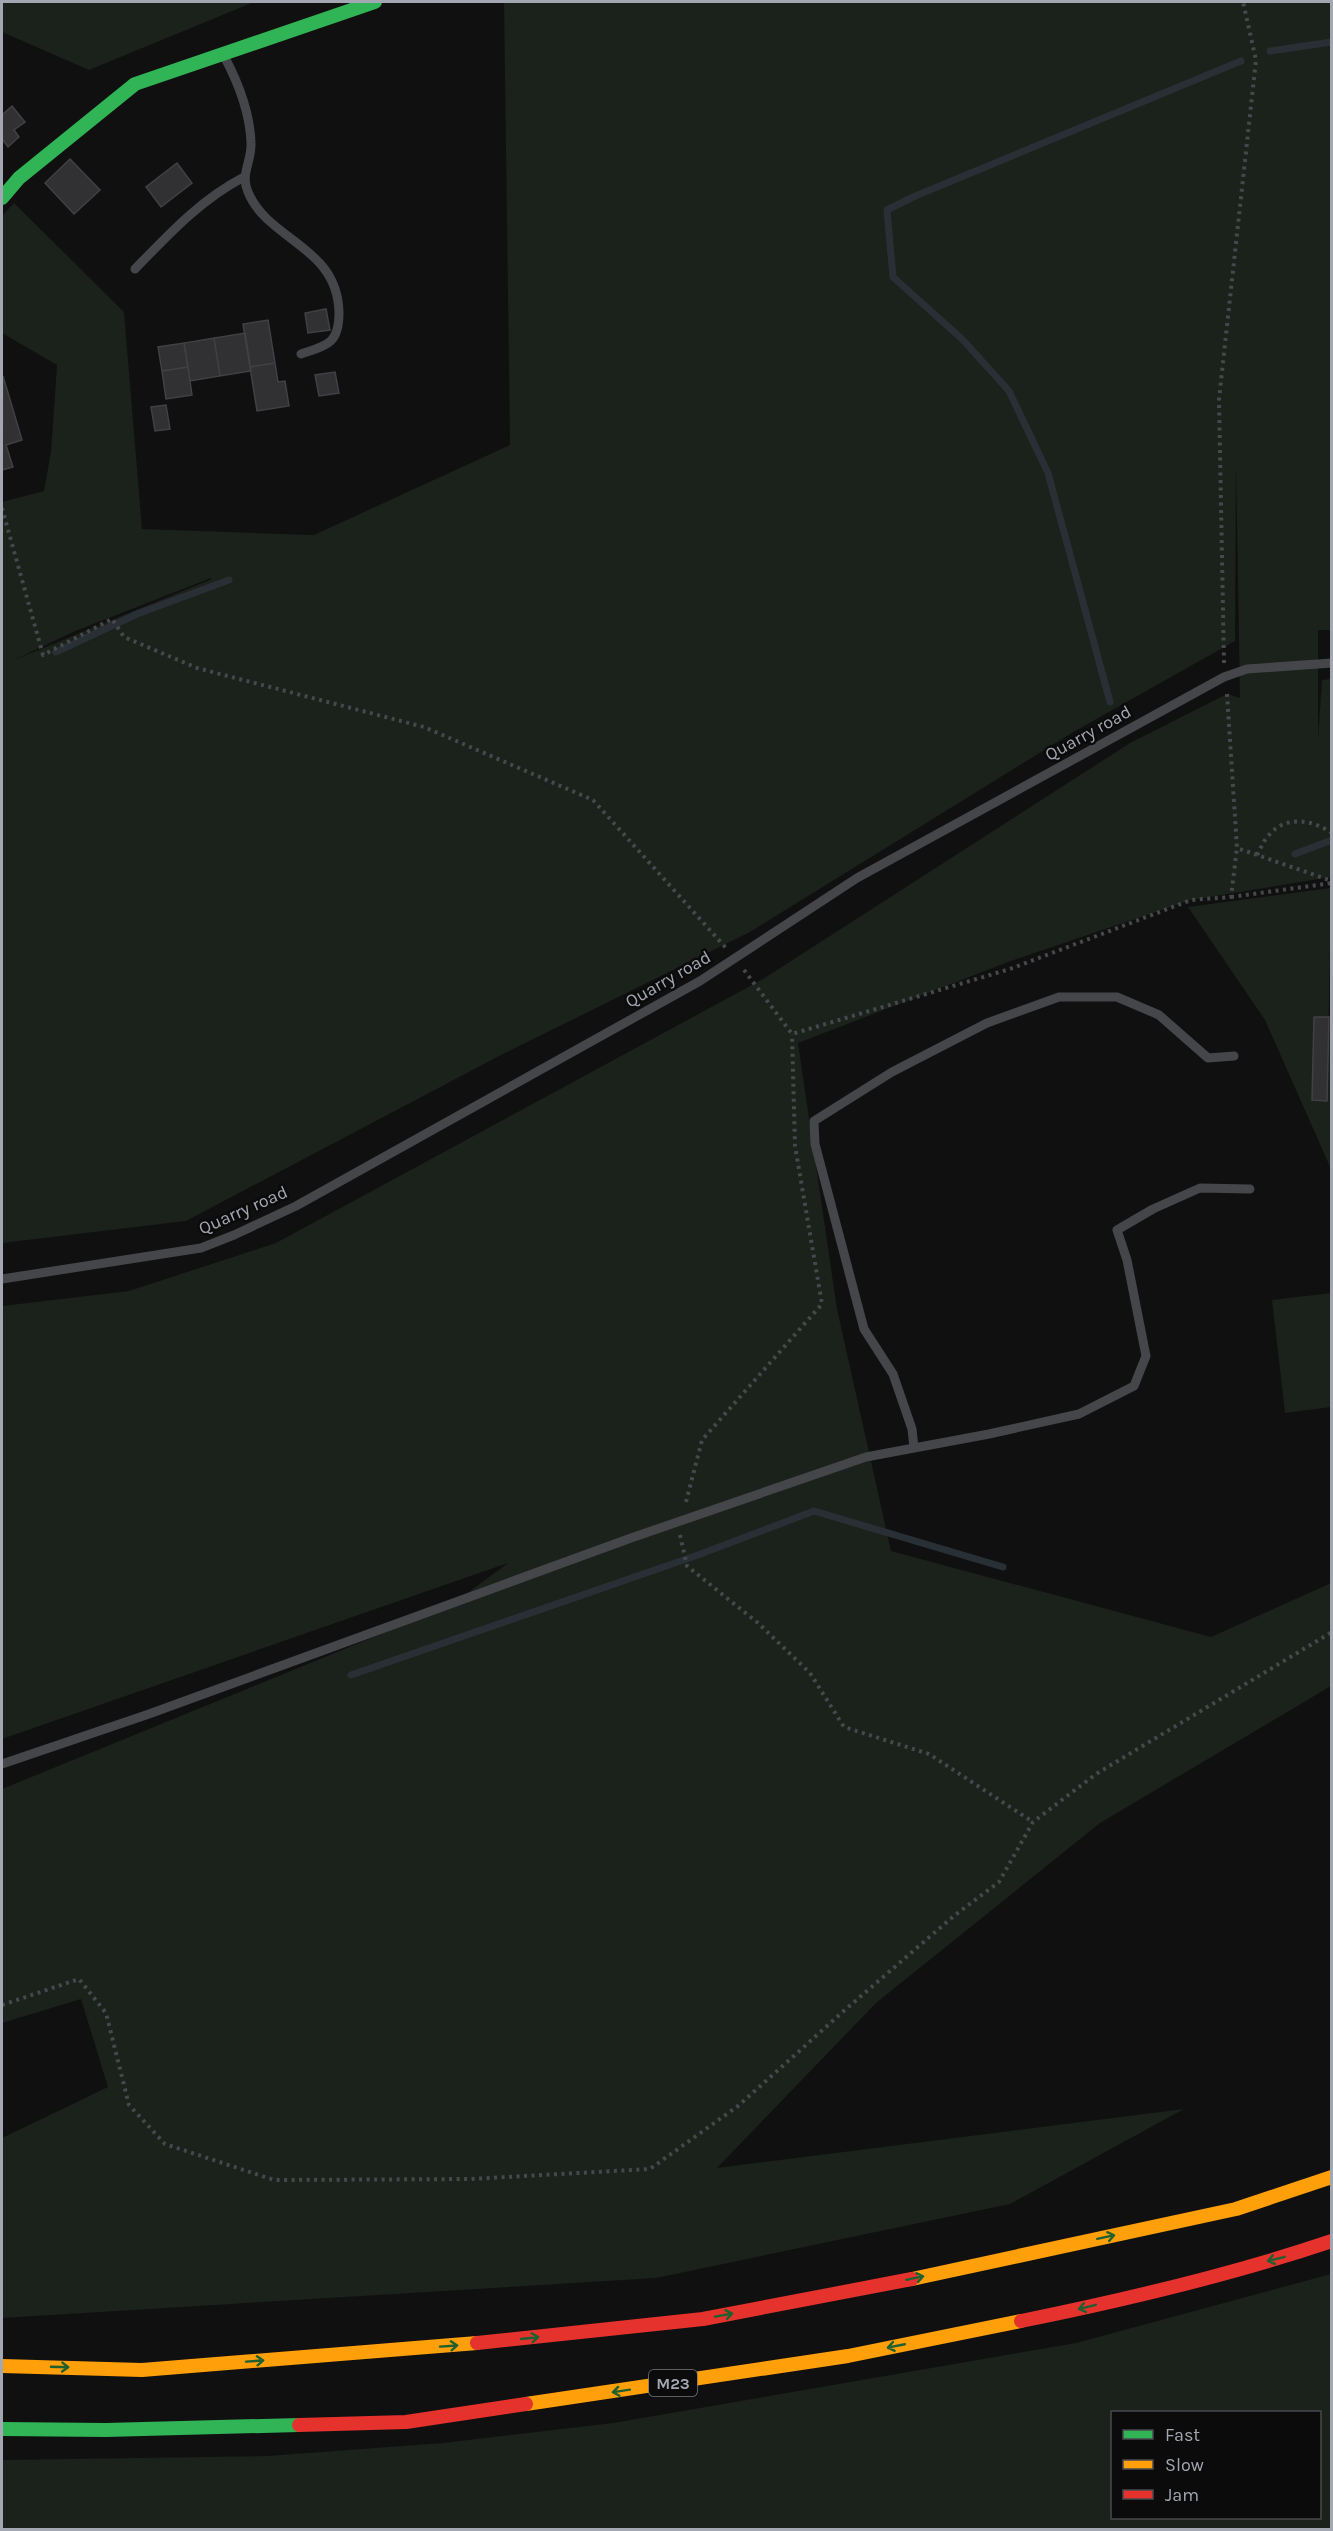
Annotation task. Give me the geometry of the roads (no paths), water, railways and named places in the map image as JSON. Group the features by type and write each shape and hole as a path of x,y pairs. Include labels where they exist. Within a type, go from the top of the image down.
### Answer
{"main road":[{"path":"2,198 19,178 135,84 375,2"},
{"path":"2,2366 142,2370 472,2344 703,2319 858,2290 1236,2210 1332,2177"},
{"name":"M23","path":"2,2429 106,2430 406,2422 859,2354 1081,2309 1287,2256 1332,2241"}],"lane":[{"path":"223,54 240,85 252,144 244,177 248,193 256,206 324,267 334,285 339,311 338,332 333,340 324,346 301,354"},
{"path":"135,269 183,219 217,191 244,177"},
{"name":"Quarry road","path":"2,1279 201,1248 234,1235 381,1161 493,1095 700,981 857,878 1224,677 1247,669 1332,663"},
{"path":"914,1448 912,1429 893,1374 864,1329 815,1144 814,1120 892,1072 987,1023 1059,997 1117,997 1159,1015 1208,1058 1234,1056"},
{"path":"2,1764 149,1714 677,1522 866,1457 1079,1414 1134,1386 1146,1356 1127,1260 1117,1230 1153,1209 1200,1188 1250,1189"}],"waterway":[{"path":"1270,51 1332,42"},
{"path":"1110,702 1048,473 1009,391 963,340 893,277 887,210 913,197 1241,61"},
{"path":"56,652 137,614 229,580"},
{"path":"1295,854 1332,840"},
{"path":"351,1675 698,1555 814,1511 1003,1567"}]}
